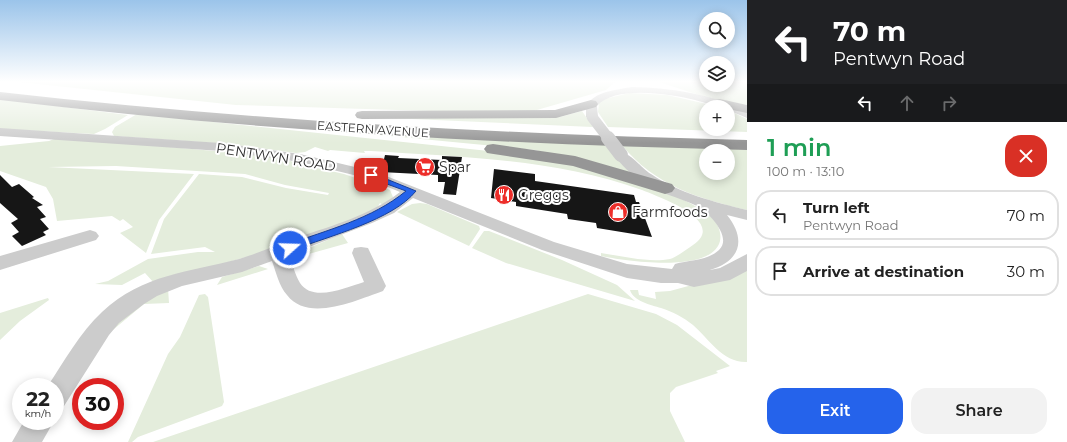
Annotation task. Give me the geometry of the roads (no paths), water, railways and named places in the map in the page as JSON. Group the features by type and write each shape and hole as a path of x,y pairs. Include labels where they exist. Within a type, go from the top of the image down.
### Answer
{"highway":[{"name":"EASTERN AVENUE","path":"52,102 120,109 263,117 747,136"},
{"name":"EASTERN AVENUE","path":"119,102 263,117 526,137 747,145"},
{"path":"735,107 747,109"},
{"path":"263,117 298,112 370,115 535,114 592,111"},
{"path":"263,117 288,127 552,156 608,170 665,188"}],"street":[{"path":"602,102 592,111 622,155 640,172 665,188 697,201 747,215"},
{"path":"735,110 747,115"},
{"name":"PENTWYN ROAD","path":"0,132 61,135 256,151 300,158 347,169 412,191 548,246 600,264 627,271 661,276 678,276 694,280 712,278 734,270 747,261"},
{"path":"64,384 101,328 111,317 150,290 178,279 232,268 378,214 398,203 412,191"},
{"path":"678,276 682,269 699,266 726,254 731,245 732,236 725,223 712,210 697,201"},
{"path":"0,263 90,236"},
{"path":"277,252 294,291 306,300 322,302 376,286 361,253"},
{"path":"26,442 34,430"}],"place":[{"name":"Spar","path":"425,167"},
{"name":"Greggs","path":"504,195"},
{"name":"Farmfoods","path":"618,212"}]}
